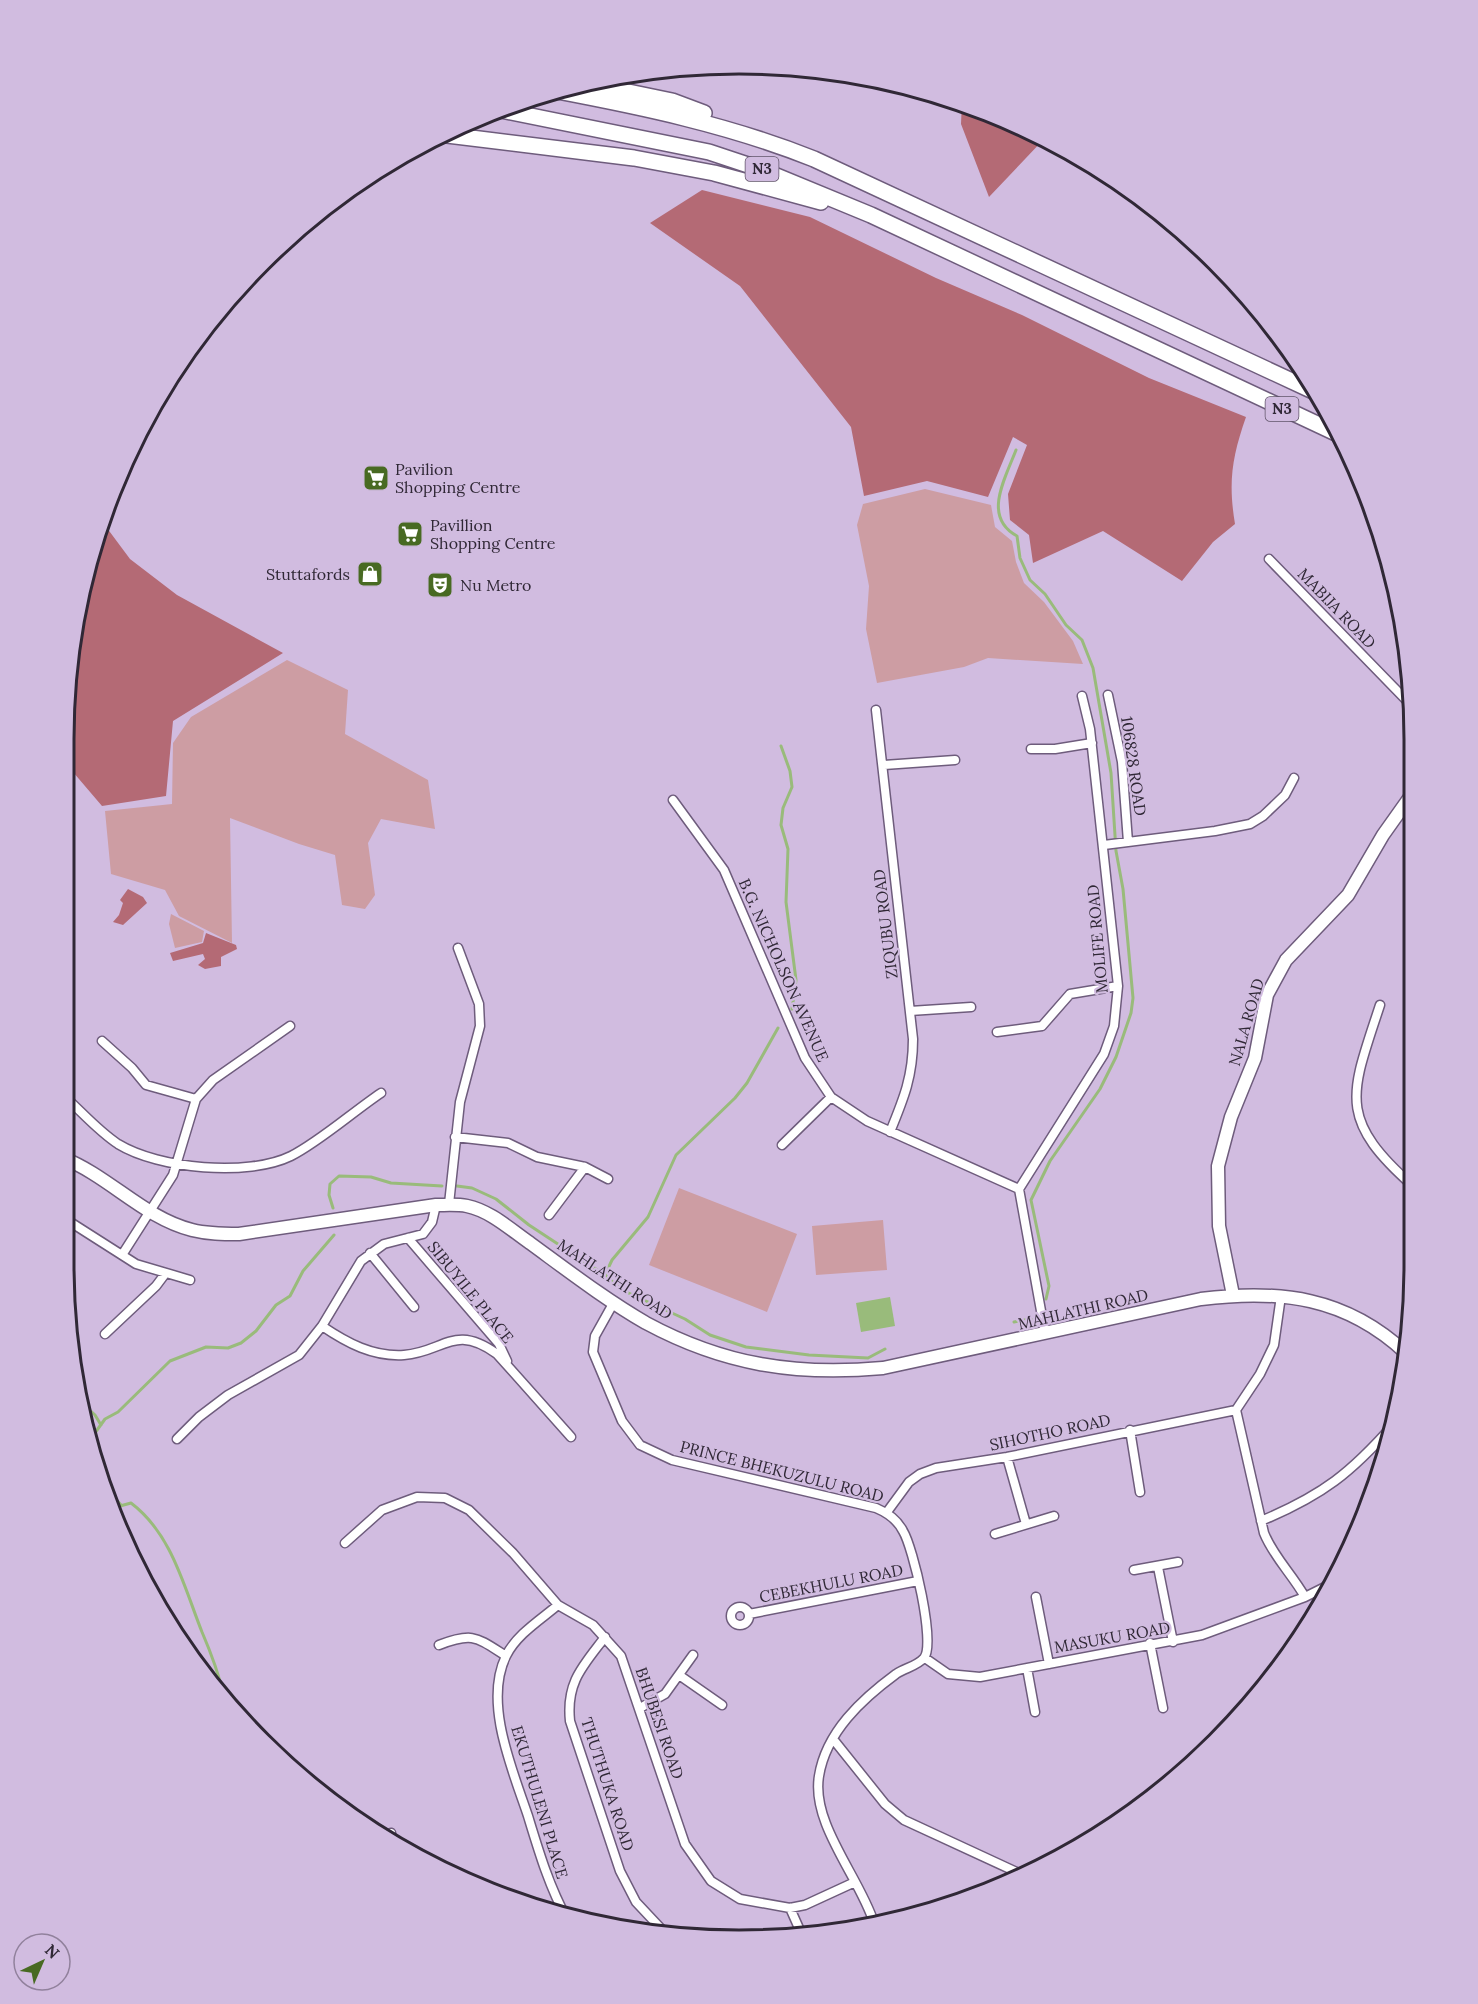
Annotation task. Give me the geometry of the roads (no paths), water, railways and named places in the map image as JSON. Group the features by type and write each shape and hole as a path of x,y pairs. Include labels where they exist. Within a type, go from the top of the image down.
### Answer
{"highway":[{"path":"606,87 672,101 702,112 743,132"},
{"name":"N3","path":"574,94 686,117 743,132 814,159 1303,386"},
{"name":"N3","path":"515,113 709,152 757,168 871,215 1327,429"},
{"path":"457,136 634,158 714,172 871,215"}],"street":[{"name":"MABIJA ROAD","path":"1269,559 1403,697"},
{"name":"106828 ROAD","path":"1108,695 1122,762 1126,842"},
{"name":"MOLIFE ROAD","path":"1019,1189 1104,1054 1114,1026 1118,986 1105,845 1092,743 1082,696"},
{"name":"ZIQUBU ROAD","path":"876,710 910,1011 913,1065 909,1086 890,1132"},
{"path":"1031,749 1055,749 1092,743"},
{"path":"884,765 955,760"},
{"path":"1105,845 1233,829 1250,824 1263,816 1285,795 1294,778"},
{"name":"B.G. NICHOLSON AVENUE","path":"673,800 724,870 805,1058 831,1097 852,1113 890,1132 1019,1189"},
{"name":"NALA ROAD","path":"1233,1295 1219,1226 1218,1166 1231,1117 1255,1058 1267,995 1286,960 1353,888 1383,835 1404,805"},
{"path":"177,1439 199,1417 228,1395 299,1355 322,1326 350,1274 370,1253 384,1244 423,1233 430,1227 442,1205 460,1102 480,1026 479,1004 458,948"},
{"path":"998,1032 1042,1026 1070,994 1118,986"},
{"path":"1380,1005 1360,1066 1355,1090 1356,1107 1366,1136 1404,1176"},
{"path":"910,1011 971,1007"},
{"path":"122,1255 177,1164 196,1099 213,1080 290,1026"},
{"path":"102,1041 132,1068 146,1085 196,1099"},
{"path":"74,1105 119,1144 139,1154 177,1164 236,1166 274,1163 297,1153 381,1093"},
{"path":"782,1145 831,1097"},
{"path":"455,1137 496,1140 537,1156 585,1167 608,1179"},
{"name":"MAHLATHI ROAD","path":"74,1165 150,1210 192,1230 239,1234 442,1205 468,1206 499,1221 644,1322 698,1347 745,1362 783,1369 836,1372 883,1368 1018,1341 1201,1299 1233,1295 1281,1296 1317,1301 1344,1311 1372,1326 1399,1348"},
{"path":"549,1215 585,1167"},
{"path":"1019,1189 1045,1333"},
{"path":"74,1224 136,1264 190,1280"},
{"name":"SIBUYILE PLACE","path":"408,1238 499,1344 509,1366"},
{"path":"370,1253 414,1307"},
{"path":"105,1334 156,1286 165,1274"},
{"path":"1281,1296 1272,1352 1236,1410 1261,1521 1270,1547 1305,1597"},
{"name":"PRINCE BHEKUZULU ROAD","path":"614,1302 595,1336 593,1352 622,1421 640,1445 672,1460 887,1512 898,1523 907,1538 918,1581 927,1632 925,1658"},
{"path":"322,1326 353,1344 384,1355 407,1355 448,1340 475,1342 497,1354 571,1437"},
{"name":"SIHOTHO ROAD","path":"887,1512 902,1489 920,1474 936,1468 1007,1457 1236,1410"},
{"path":"1130,1430 1140,1492"},
{"path":"1261,1521 1287,1510 1337,1481 1356,1466 1382,1438"},
{"path":"1007,1457 1026,1524"},
{"name":"BHUBESI ROAD","path":"345,1543 376,1514 417,1497 445,1498 462,1505 513,1553 558,1605 592,1625 605,1637 626,1666 685,1844 699,1867 719,1887 740,1899 790,1908 805,1905 855,1882"},
{"path":"995,1534 1054,1516"},
{"path":"1134,1570 1178,1562"},
{"path":"1158,1567 1173,1642"},
{"name":"CEBEKHULU ROAD","path":"749,1614 918,1581"},
{"name":"MASUKU ROAD","path":"925,1658 948,1674 980,1677 1150,1643 1173,1642 1203,1635 1319,1590"},
{"path":"1036,1597 1049,1664"},
{"name":"EKUTHULENI PLACE","path":"558,1605 518,1639 506,1656 498,1692 506,1749 553,1892 560,1906"},
{"path":"439,1645 469,1636 477,1637 506,1656"},
{"name":"THUTHUKA ROAD","path":"605,1637 572,1684 569,1701 570,1720 620,1870 636,1902 659,1926"},
{"path":"1150,1643 1163,1708"},
{"path":"640,1707 659,1699 693,1655"},
{"path":"871,1917 817,1796 819,1775 833,1739 847,1717 896,1674 925,1658"},
{"path":"1027,1668 1035,1712"},
{"path":"679,1675 722,1705"},
{"path":"833,1739 885,1804 903,1820 1014,1871"},
{"path":"790,1908 799,1928"}],"waterway":[{"path":"1016,450 999,497 998,508 1001,519 1006,528 1017,536 1020,558 1030,580 1045,594 1066,625 1082,640 1093,668 1111,773 1116,851 1123,889 1133,998 1131,1013 1116,1057 1100,1089 1050,1161 1031,1200 1049,1286 1046,1299"},
{"path":"781,746 790,771 792,787 783,808 781,825 788,849 786,902 796,980 792,1009"},
{"path":"605,1275 612,1260 648,1217 676,1155 735,1098 747,1083 778,1028"},
{"path":"333,1208 329,1195 330,1184 339,1176 371,1177 391,1183 442,1186"},
{"path":"457,1186 472,1188 496,1199 529,1225 605,1275 622,1290 685,1319 710,1335 746,1347 809,1355 868,1358 885,1349"},
{"path":"95,1433 105,1419 118,1412 170,1361 206,1347 228,1348 241,1343 256,1331 276,1305 290,1296 303,1271 334,1235"},
{"path":"1014,1322 1031,1319"},
{"path":"90,1410 101,1425"},
{"path":"117,1500 121,1505"},
{"path":"119,1506 131,1503 157,1530 167,1546 220,1681"}],"place":[{"name":"Pavilion Shopping Centre","path":"376,478"},
{"name":"Pavillion Shopping Centre","path":"410,534"},
{"name":"Stuttafords","path":"370,574"},
{"name":"Nu Metro","path":"440,585"}]}
